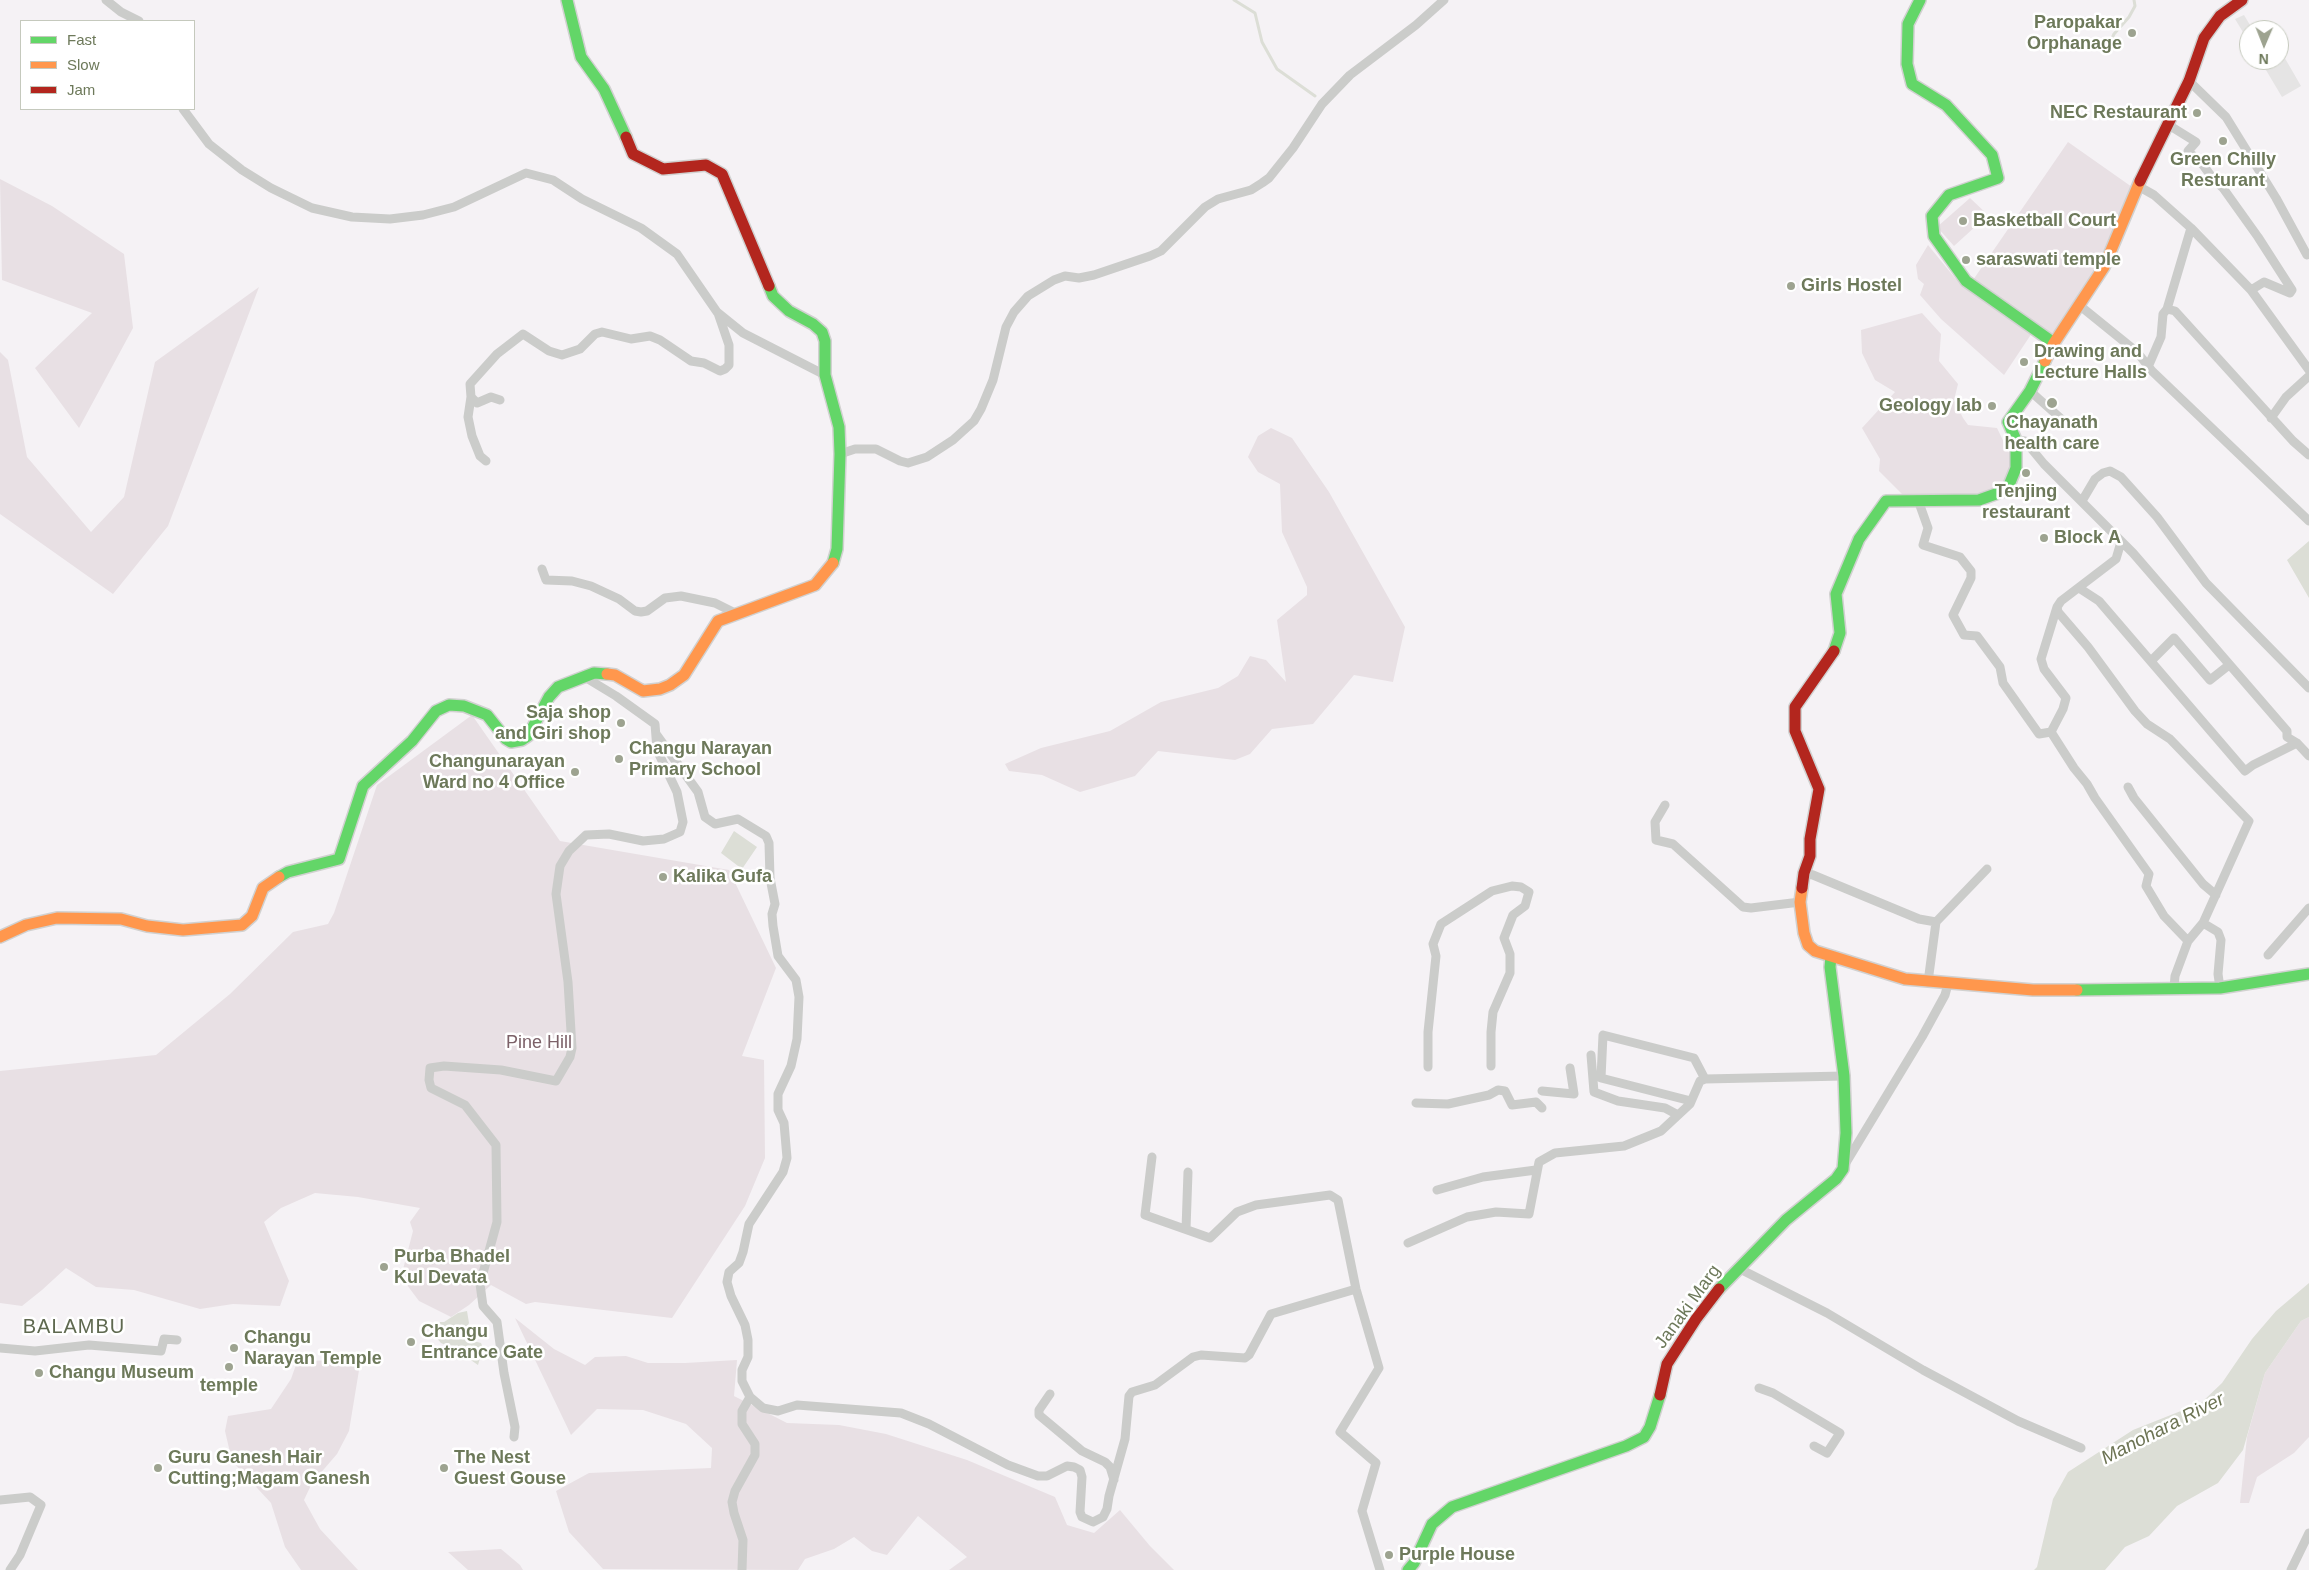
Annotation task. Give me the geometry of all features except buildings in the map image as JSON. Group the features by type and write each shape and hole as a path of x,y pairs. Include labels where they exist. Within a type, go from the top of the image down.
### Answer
{"street":[{"path":"106,0 121,12 137,20"},
{"path":"0,937 26,926 57,918 121,919 147,926 182,930 242,925 252,916 263,888 272,881 288,872 339,859 363,786 412,740 436,711 448,705 464,706 487,715 506,739 511,742 522,740 528,736 549,697 558,687 583,676 603,673 615,676 643,690 660,689 684,675 718,621 735,613 815,585 832,566 837,549 840,454 838,427 825,375 825,341 822,332 814,324 789,311 773,296 722,174 706,165 662,169 633,154 604,89 581,57 567,0"},
{"path":"840,454 856,449 876,449 908,463 927,457 958,436 974,421 981,409 993,380 1006,327 1014,312 1028,296 1054,280 1065,276 1079,278 1094,275 1150,256 1166,246 1205,207 1218,199 1251,190 1262,183 1269,178 1293,148 1322,104 1350,75 1416,26 1444,0"},
{"path":"1920,0 1908,24 1907,64 1912,84 1946,105 1992,155 1998,178 1949,195 1932,216 1934,236 1966,281 2054,342"},
{"path":"2242,0 2220,16 2204,38 2189,81 2138,186 2104,267 2054,342 2030,391 2008,422 2016,440 2016,468 2007,490 1979,500 1886,501 1859,539 1836,594 1840,633 1835,650 1795,707 1795,731 1819,789 1810,839 1810,856 1804,873 1800,902 1804,933 1808,945 1815,951 1831,958 1906,979 2033,990 2220,988 2309,974"},
{"path":"2189,81 2226,117 2276,198 2307,255"},
{"path":"184,110 209,144 242,170 271,188 312,208 352,216 390,219 423,215 454,207 526,173 553,180 582,199 641,228 677,254 718,312 743,333 825,375"},
{"path":"2168,124 2196,142 2188,151 2203,164 2214,180 2223,188 2258,237 2292,290 2290,293 2264,282 2251,290"},
{"path":"2138,186 2154,195 2191,228 2251,290 2309,370"},
{"path":"2148,367 2161,338 2163,314 2191,228"},
{"path":"2079,305 2137,352 2148,367 2309,521"},
{"path":"2166,309 2175,311 2271,418 2309,456"},
{"path":"486,461 480,456 472,436 468,416 471,397 470,384 497,354 523,334 549,351 562,355 580,349 595,334 602,332 631,340 650,336 660,340 691,361 704,363 720,371 725,370 728,365 729,345 718,312"},
{"path":"2271,418 2286,396 2309,376"},
{"path":"2030,391 2067,424"},
{"path":"471,397 477,403 491,397 500,400"},
{"path":"2016,440 2025,441 2044,464 2122,542 2287,731 2287,737 2297,743 2309,756"},
{"path":"2082,501 2095,480 2103,473 2110,471 2121,477 2157,517 2206,583 2309,688"},
{"path":"1918,500 1928,528 1923,545 1960,557 1971,571 1971,578 1953,615 1964,636 1977,636 2000,667 2003,683 2039,734 2051,732"},
{"path":"2051,732 2064,709 2066,698 2044,669 2040,659 2057,607 2061,601 2116,559 2122,542"},
{"path":"542,569 546,580 572,581 591,586 619,598 635,611 647,611 665,598 681,596 715,603 735,613"},
{"path":"2079,588 2099,600 2246,771 2253,764 2297,743"},
{"path":"2057,607 2058,612 2088,647 2134,711 2148,724 2170,739 2249,821 2203,923 2188,942 2174,976 2174,988"},
{"path":"2152,660 2174,638 2210,680 2229,665"},
{"path":"514,1438 515,1427 504,1373 497,1322 483,1306 480,1284 497,1222 496,1145 465,1105 431,1088 429,1080 430,1068 444,1066 501,1070 556,1082 570,1057 572,1048 568,982 556,894 560,866 569,851 586,835 609,834 643,841 664,839 680,832 684,822 677,792 661,762 657,750 655,724 616,696 583,676"},
{"path":"2051,732 2074,768 2149,874 2146,886 2164,916 2188,942"},
{"path":"656,734 698,792 705,817 715,824 738,819 766,836 769,843 770,878 775,904 773,926 778,956 796,980 799,997 797,1039 791,1066 778,1094 778,1110 784,1123 787,1158 783,1172 758,1208 750,1224 739,1263 729,1272 727,1282 731,1296 745,1325 748,1340 748,1357 742,1370 742,1381 750,1397 763,1408 778,1411 797,1405 901,1413 929,1424 1008,1465 1038,1476 1047,1476 1068,1466 1074,1467 1080,1470 1082,1477 1080,1512 1082,1517 1087,1521 1098,1521 1103,1517 1107,1509 1125,1439 1129,1396 1132,1392 1155,1385 1194,1357 1201,1355 1245,1358 1249,1355 1271,1314 1356,1289"},
{"path":"2128,788 2203,884 2216,895"},
{"path":"1665,805 1655,822 1656,840 1673,844 1743,907 1751,908 1800,902"},
{"path":"1928,982 1936,922 1987,868"},
{"path":"1804,873 1814,875 1919,919 1936,922"},
{"path":"1428,1067 1428,1032 1436,956 1434,944 1441,924 1492,890 1512,886 1529,892 1525,906 1513,915 1504,938 1510,954 1510,973 1493,1012 1490,1032 1491,1066"},
{"path":"2268,955 2309,908"},
{"path":"2203,923 2218,932 2221,940 2218,974 2220,988"},
{"path":"1831,958 1832,986 1844,1076 1846,1132 1842,1169"},
{"path":"1842,1169 1922,1037 1945,995 1948,984"},
{"path":"1691,1101 1601,1078 1603,1034 1694,1058 1705,1079"},
{"path":"1591,1055 1590,1070 1594,1092 1618,1101 1665,1108 1678,1115"},
{"path":"1542,1090 1574,1094 1570,1068"},
{"path":"1408,1243 1467,1217 1496,1212 1529,1214 1539,1162 1555,1153 1624,1146 1661,1131 1691,1101 1700,1081 1705,1079 1844,1076"},
{"path":"1416,1103 1448,1104 1489,1095 1498,1090 1505,1091 1512,1105 1536,1102 1542,1108"},
{"path":"1152,1157 1145,1215 1210,1238 1237,1212 1256,1205 1330,1195 1338,1200 1356,1289 1379,1368 1340,1432 1376,1463 1362,1511 1380,1570"},
{"name":"Janaki Marg","path":"1408,1570 1414,1563 1432,1524 1452,1508 1525,1480 1626,1446 1644,1437 1650,1427 1660,1396 1667,1364 1696,1319 1738,1268 1786,1220 1836,1179 1842,1169"},
{"path":"1436,1190 1483,1177 1536,1170"},
{"path":"1186,1229 1188,1172"},
{"path":"1738,1268 1827,1314 1923,1370 2018,1421 2081,1448"},
{"path":"0,1348 35,1351 89,1345 161,1351 164,1339 177,1340"},
{"path":"1759,1388 1772,1393 1840,1432 1827,1453 1814,1446"},
{"path":"1050,1394 1039,1410 1039,1415 1082,1451 1105,1462 1110,1467 1114,1480"},
{"path":"742,1570 743,1540 732,1502 735,1491 755,1455 755,1444 742,1424 742,1411 750,1397"},
{"path":"0,1500 30,1497 41,1505 20,1556 10,1570"},
{"path":"2291,1570 2309,1533"}],"shaded area":[{"path":"2244,15 2247,20 2239,20 2239,26 2235,19"},
{"path":"2289,65 2301,86 2282,97 2266,70 2289,70"}],"green space":[{"path":"2068,142 2132,187 2086,289 2050,336 1973,280"},
{"path":"0,179 52,206 124,254 133,328 79,428 35,368 92,313 2,280"},
{"name":"Basketball Court","path":"1970,198 1988,215 1954,246 1937,227"},
{"path":"1928,245 1955,278 2032,333 2004,375 1941,319 1920,295 1924,284 1918,279 1916,265"},
{"path":"259,287 168,526 113,594 0,514 0,352 8,360 27,457 91,532 124,497 155,362"},
{"path":"1922,313 1941,334 1939,361 1958,384 1954,400 1963,418 1968,425 1997,428 2013,461 2004,492 1980,500 1905,497 1879,471 1880,459 1862,428 1895,392 1875,380 1862,353 1861,330"},
{"path":"1271,428 1292,438 1329,492 1405,627 1393,682 1354,675 1313,724 1272,729 1250,754 1235,760 1158,751 1135,776 1080,792 1042,775 1009,771 1005,764 1041,748 1110,731 1161,702 1218,688 1238,676 1250,656 1266,660 1286,682 1277,620 1307,595 1307,587 1282,532 1280,484 1258,472 1248,457 1258,436"},
{"name":"Pine Hill","path":"472,715 560,841 729,870 776,968 742,1056 764,1060 765,1158 745,1206 672,1318 535,1302 526,1304 491,1285 469,1305 451,1317 419,1301 401,1277 413,1231 410,1222 420,1208 358,1197 315,1193 281,1208 264,1222 289,1281 280,1306 233,1304 200,1309 134,1290 96,1287 66,1268 22,1306 0,1303 0,1071 156,1055 230,994 293,932 328,924 334,913 377,785"},
{"path":"2309,1317 2309,1437 2294,1453 2257,1477 2249,1503 2240,1503 2247,1437 2265,1373 2301,1321"},
{"path":"515,1318 554,1349 585,1365 595,1357 626,1356 648,1363 737,1360 734,1396 787,1423 839,1425 886,1434 967,1460 1055,1497 1067,1525 1094,1533 1120,1510 1150,1546 1174,1570 949,1570 967,1557 918,1516 887,1555 872,1551 854,1537 834,1549 805,1559 798,1570 603,1569 569,1532 556,1491 589,1473 711,1468 712,1448 686,1424 643,1410 597,1409 571,1435"},
{"path":"361,1358 349,1431 337,1454 312,1483 304,1500 320,1529 358,1570 301,1570 285,1547 271,1503 232,1461 225,1431 228,1416 271,1409 291,1379 297,1362"},
{"path":"501,1549 520,1565 523,1570 468,1570 448,1552"}],"water":[{"path":"2309,541 2309,598 2287,560"},
{"path":"734,831 757,847 742,869 721,853"},
{"name":"Manohara River","path":"2309,1283 2309,1317 2301,1321 2265,1373 2243,1450 2218,1483 2177,1506 2149,1536 2125,1547 2105,1570 2034,1570 2037,1567 2053,1499 2068,1472 2133,1430 2201,1403 2222,1383 2252,1339 2276,1311"},
{"path":"467,1311 469,1323 463,1334 466,1339 481,1343 483,1348 478,1365 456,1350 441,1343 433,1334 438,1322 444,1322 458,1313"}],"waterway":[{"path":"1234,0 1255,13 1262,42 1277,69 1315,96"},
{"path":"2108,47 2114,34 2129,17 2135,6 2134,0"}],"traffic: fast":[{"path":"567,0 581,57 604,89 626,137"},
{"path":"1920,0 1908,24 1907,64 1912,84 1946,105 1992,155 1998,178 1949,195 1932,216 1934,236 1966,281 2054,343"},
{"path":"769,286 773,296 789,311 813,324 822,332 825,341 825,375 839,427 840,454 837,549 833,563"},
{"path":"1834,651 1840,633 1836,594 1859,539 1886,501 1979,500 2007,490 2016,468 2016,440 2008,422 2030,391 2045,361"},
{"path":"279,877 288,872 339,859 363,786 412,741 436,711 449,705 464,706 487,715 506,739 511,742 522,740 528,736 549,697 558,687 594,673 607,674"},
{"path":"1719,1289 1786,1220 1836,1179 1843,1169 1846,1133 1844,1076 1830,967 1831,957"},
{"path":"2077,990 2220,988 2309,974"},
{"path":"1408,1570 1414,1563 1432,1524 1452,1507 1626,1446 1644,1437 1650,1427 1660,1395"}],"traffic: slow":[{"path":"2045,361 2054,343 2104,267 2140,181"},
{"path":"607,674 615,675 643,691 660,689 670,685 684,675 718,621 815,585 833,563"},
{"path":"0,937 26,925 57,918 121,919 147,926 183,930 242,925 252,916 263,888 279,877"},
{"path":"1802,888 1800,902 1804,933 1808,945 1815,951 1905,979 2033,990 2077,990"}],"traffic: jam":[{"path":"2140,181 2189,81 2204,38 2220,16 2242,0"},
{"path":"626,137 633,154 663,169 706,165 722,174 769,286"},
{"path":"1802,888 1804,873 1810,856 1810,839 1819,789 1795,731 1795,707 1834,651"},
{"path":"1660,1395 1667,1364 1696,1319 1719,1289"}],"place":[{"name":"Paropakar Orphanage","path":"2132,33"},
{"name":"NEC Restaurant","path":"2197,113"},
{"name":"Green Chilly Resturant","path":"2223,141"},
{"name":"Basketball Court","path":"1963,221"},
{"name":"saraswati temple","path":"1966,260"},
{"name":"Girls Hostel","path":"1791,286"},
{"name":"Drawing and Lecture Halls","path":"2024,362"},
{"name":"Chayanath health care","path":"2052,403"},
{"name":"Geology lab","path":"1992,406"},
{"name":"Tenjing restaurant","path":"2026,473"},
{"name":"Block A","path":"2044,538"},
{"name":"Saja shop and Giri shop","path":"621,723"},
{"name":"Changu Narayan Primary School","path":"619,759"},
{"name":"Changunarayan Ward no 4 Office","path":"575,772"},
{"name":"Kalika Gufa","path":"663,877"},
{"name":"Purba Bhadel Kul Devata","path":"384,1267"},
{"name":"Changu Entrance Gate","path":"411,1342"},
{"name":"Changu Narayan Temple","path":"234,1348"},
{"name":"temple","path":"229,1367"},
{"name":"Changu Museum","path":"39,1373"},
{"name":"Guru Ganesh Hair Cutting;Magam Ganesh","path":"158,1468"},
{"name":"The Nest Guest Gouse","path":"444,1468"},
{"name":"Purple House","path":"1389,1555"}],"district":[{"name":"BALAMBU","path":"74,1327"}]}
